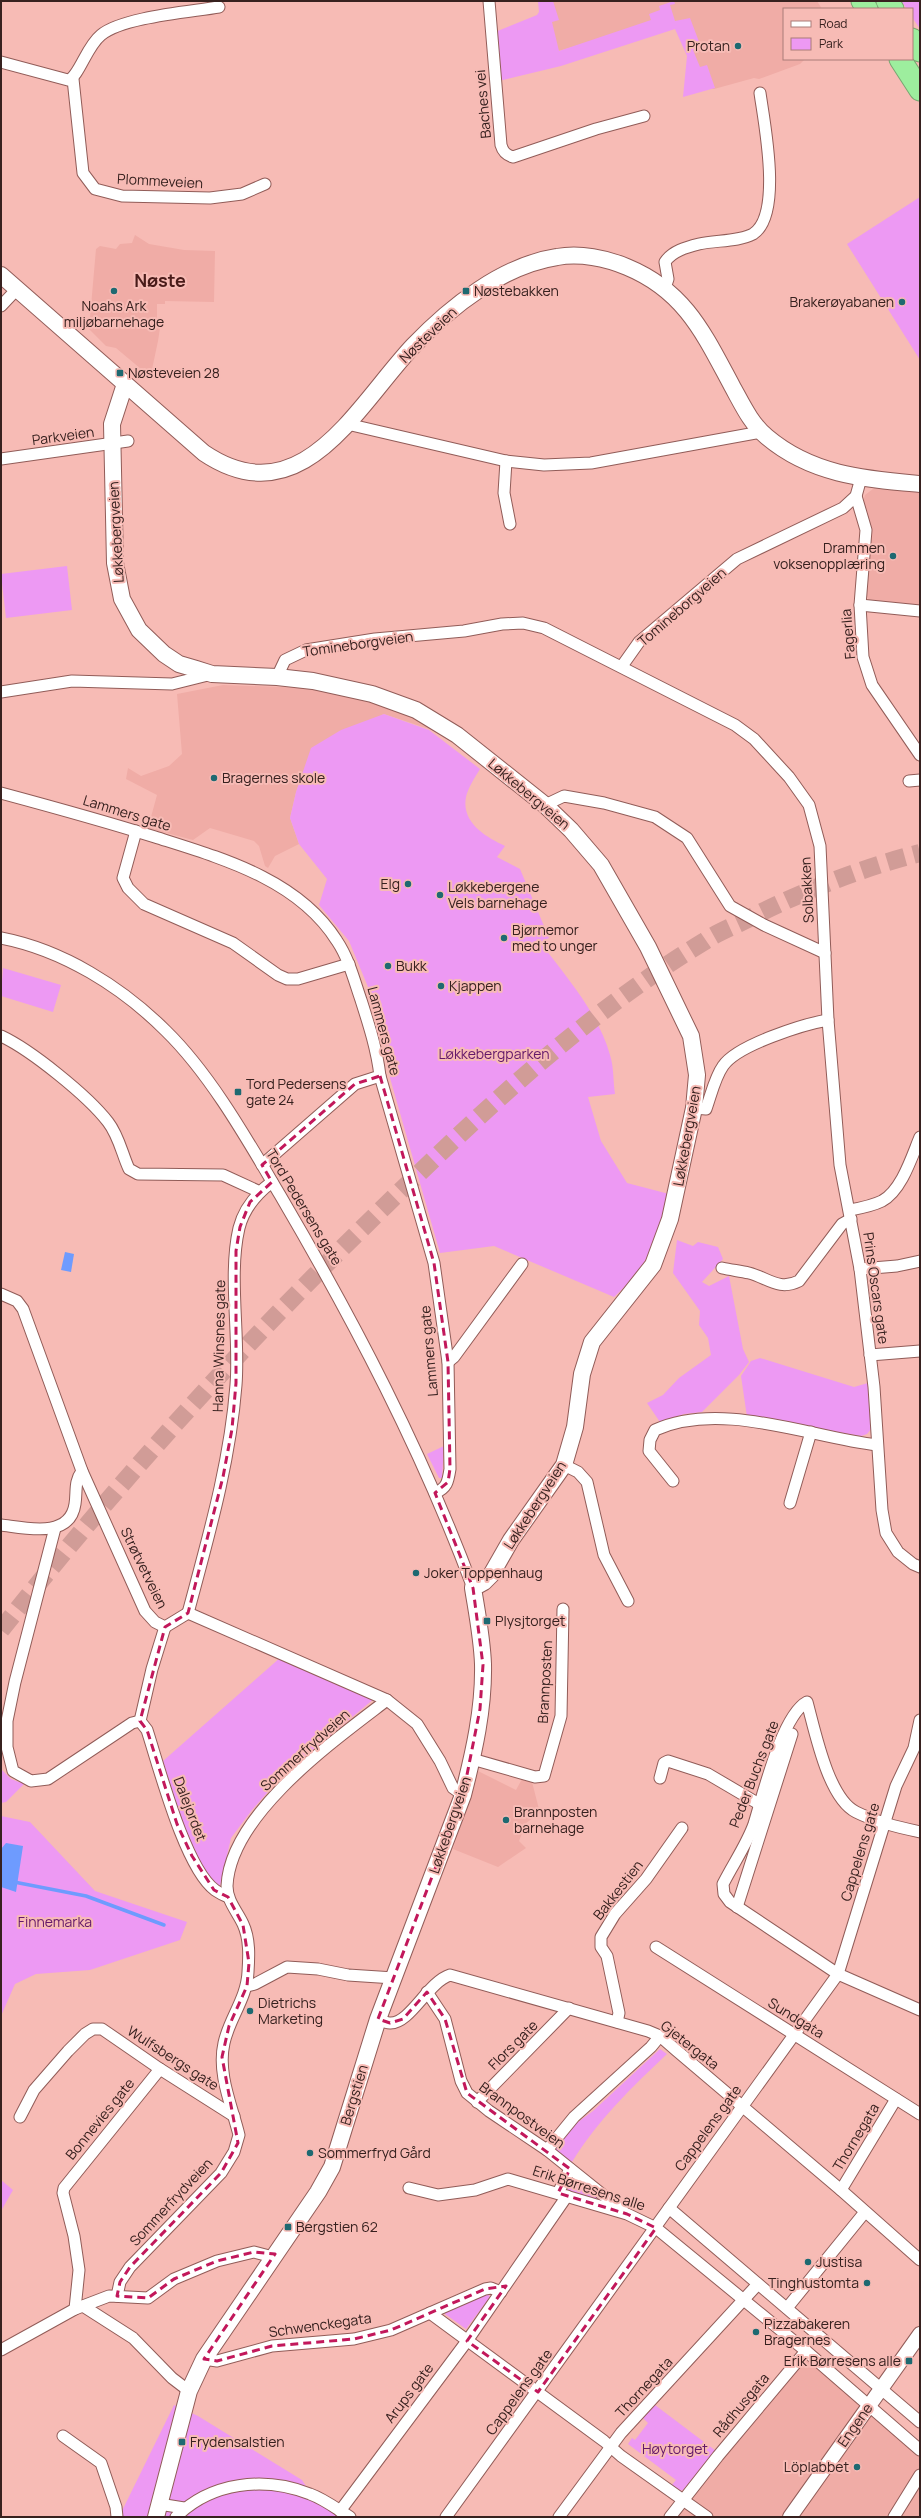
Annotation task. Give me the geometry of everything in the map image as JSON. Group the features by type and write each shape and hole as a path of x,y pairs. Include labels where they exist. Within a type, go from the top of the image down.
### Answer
{"highway":[{"path":"913,40 920,51"},
{"path":"901,60 920,90"}],"main road":[{"name":"Nøsteveien","path":"1,274 131,390 208,456 227,467 253,473 272,473 303,462 329,443 413,346 431,328 465,301 521,267 555,257 590,257 637,271 665,288 683,304 695,318 744,408 761,432 784,449 816,466 861,478"},
{"path":"113,438 131,390"},
{"name":"Løkkebergveien","path":"113,438 115,563 118,585 126,610 140,630 164,654 179,664 212,674 277,676 352,689 416,710 457,735 545,804 571,830 601,865 633,920 676,1002 691,1036 696,1060 694,1108 670,1219 653,1264 592,1342 582,1374 575,1427 564,1466 511,1540 491,1575 484,1582 473,1588 483,1665 480,1709 472,1759 463,1795 403,1954"},
{"path":"861,478 920,484"},
{"name":"Bergstien","path":"157,2510 189,2391 204,2359 318,2192 332,2167 378,2019 403,1954"}],"street":[{"name":"Baches vei","path":"489,1 501,145 503,152 514,158 596,129 644,116"},
{"path":"1,62 60,80 73,79 86,53 103,34 116,27 143,20 219,7"},
{"name":"Plommeveien","path":"73,79 83,173 95,189 122,196 210,198 242,194 265,184"},
{"path":"665,288 668,279 665,262 671,255 707,242 745,237 755,232 763,222 770,168 760,92"},
{"path":"1,306 18,288"},
{"path":"346,424 506,461 544,464 591,463 761,432"},
{"name":"Parkveien","path":"1,459 113,438 128,441"},
{"path":"506,461 504,493 510,524"},
{"path":"856,496 861,478"},
{"name":"Fagerlia","path":"856,496 866,530 860,605 863,658 872,685 920,755"},
{"name":"Tomineborgveien","path":"277,676 285,660 306,650 375,639 523,623 544,628 622,666 639,642 737,559 843,508 856,496"},
{"path":"860,605 920,611"},
{"name":"Solbakken","path":"622,666 735,725 754,739 789,777 809,805 820,846 828,1020 840,1165 850,1215"},
{"path":"1,692 72,680 172,684 212,674"},
{"name":"Lammers gate","path":"1,793 136,831 218,857 281,887 318,917 330,930 349,964 376,1051 380,1076 434,1264 448,1362 450,1469 448,1482 443,1489 435,1493"},
{"path":"545,804 564,796 604,803 655,817 687,838 730,906 764,925 825,953"},
{"path":"136,831 123,878 132,893 144,904 232,944 278,975 287,978 298,979 349,964"},
{"name":"Tord Pedersens gate","path":"1,938 53,954 95,975 135,1004 166,1030 194,1061 262,1165 332,1285 435,1493 473,1588"},
{"path":"694,1108 706,1109 722,1066 733,1055 810,1023 828,1020"},
{"path":"1,1036 51,1070 108,1122 117,1136 129,1169 138,1174 223,1175 260,1192"},
{"path":"262,1165 355,1084 380,1076"},
{"path":"850,1215 884,1200 897,1185 916,1155 920,1137"},
{"name":"Hanna Winsnes gate","path":"188,1613 208,1539 232,1429 236,1383 236,1251 240,1228 250,1202 272,1182"},
{"name":"Prins Oscars gate","path":"722,1268 750,1274 780,1286 790,1286 799,1281 850,1215"},
{"name":"Prins Oscars gate","path":"850,1215 860,1269 870,1355 882,1510 886,1533 898,1552 913,1564 920,1567"},
{"path":"860,1269 897,1266 920,1261"},
{"path":"448,1362 454,1357 522,1264"},
{"name":"Strøtvetveien","path":"1,1294 17,1301 23,1309 82,1471 146,1611 155,1622 165,1627 188,1613 387,1700 417,1724 440,1761 453,1788 463,1795"},
{"name":"Prins Oscars gate","path":"870,1355 920,1352"},
{"path":"673,1481 649,1451 650,1440 655,1430 665,1425 713,1419 739,1420 878,1445"},
{"path":"790,1503 811,1432"},
{"path":"564,1466 578,1472 587,1482 604,1555 628,1601"},
{"path":"1,1525 55,1528 66,1522 73,1514 77,1478 82,1471"},
{"path":"55,1528 15,1682 7,1720 7,1747 13,1771 31,1781 48,1779 132,1723 140,1721 152,1669 165,1627"},
{"name":"Brannposten","path":"472,1759 535,1777 544,1776 548,1767 561,1716 563,1609"},
{"name":"Sommerfrydveien","path":"117,2296 120,2282 130,2267 221,2173 238,2144 239,2135 224,2079 222,2057 229,2026 247,1986 247,1937 228,1897 230,1873 237,1851 246,1833 275,1796 332,1743 387,1700"},
{"name":"Peder Buchs gate","path":"884,1823 854,1812 834,1789 807,1702 800,1706 794,1713 759,1804 753,1825 723,1884 724,1894 738,1907 838,1974 920,2010"},
{"name":"Peder Buchs gate","path":"738,1907 775,1792 793,1729 794,1713"},
{"name":"Cappelens gate","path":"446,2517 538,2392 838,1974 896,1786 914,1748 920,1720"},
{"name":"Dalejordet","path":"140,1721 147,1730 177,1824 192,1856 204,1878 214,1890 228,1897"},
{"path":"660,1778 664,1763 668,1761 708,1774 759,1804"},
{"path":"884,1823 920,1832"},
{"name":"Bakkestien","path":"617,2022 619,2014 607,1956 601,1947 601,1938 615,1914 646,1879 682,1828"},
{"name":"Sundgata","path":"656,1947 920,2114"},
{"path":"247,1986 255,1984 287,1967 394,1978"},
{"name":"Gjetergata","path":"378,2019 390,2023 403,2019 426,1992 441,1978 450,1975 569,2008 660,2036 841,2190 920,2260"},
{"name":"Brannpostveien","path":"426,1992 445,2019 461,2081 467,2093 477,2102 547,2150 627,2214"},
{"name":"Flors gate","path":"477,2102 569,2008"},
{"name":"Wulfsbergs gate","path":"20,2117 34,2090 68,2051 85,2034 93,2029 102,2029 160,2069 234,2116"},
{"path":"547,2150 574,2117 651,2048 660,2036"},
{"name":"Bonnevies gate","path":"79,2308 79,2270 74,2236 63,2193 64,2188 160,2069"},
{"name":"Thornegata","path":"841,2190 896,2099"},
{"name":"Arups gate","path":"345,2514 501,2292 562,2195 570,2169"},
{"name":"Erik Børresens alle","path":"409,2188 438,2195 475,2190 508,2179 627,2214 656,2228 806,2351 920,2450"},
{"path":"669,2208 920,2422"},
{"path":"786,2308 865,2212"},
{"path":"1,2350 79,2308 117,2296 148,2298 174,2279 217,2261 254,2252 273,2257"},
{"name":"Thornegata","path":"559,2517 610,2447 758,2284"},
{"path":"501,2292 491,2288 485,2289 430,2313 707,2517"},
{"path":"79,2308 133,2338 172,2378 189,2391"},
{"name":"Schwenckegata","path":"204,2359 217,2361 272,2346 354,2339 391,2330 430,2313"},
{"name":"Engene","path":"790,2517 920,2334"},
{"name":"Rådhusgata","path":"670,2517 682,2500 806,2351"},
{"path":"63,2436 101,2463 116,2507 117,2517"},
{"path":"894,2517 920,2475"},
{"path":"176,2517 184,2508 216,2490 256,2484 283,2486 311,2494 345,2514"},
{"path":"157,2510 184,2508"}],"highlighted area":[{"path":"380,1076 434,1263 448,1362 450,1469 448,1482 435,1493 473,1588 483,1665 480,1709 463,1795 378,2019 390,2023 403,2019 427,1992 445,2019 467,2093 570,2169 558,2193 627,2214 656,2228 538,2392 467,2341 506,2286 485,2289 391,2330 354,2339 272,2346 217,2361 204,2359 275,2254 254,2252 217,2261 174,2279 148,2298 117,2296 120,2282 130,2267 221,2173 238,2143 222,2057 229,2026 247,1986 249,1963 243,1925 228,1897 214,1890 192,1856 177,1824 147,1730 140,1721 165,1627 188,1613 223,1477 232,1429 236,1383 236,1251 240,1227 250,1202 272,1182 262,1165 355,1084"}],"shaded area":[{"path":"543,1 817,1 821,8 783,8 783,60 804,60 800,64 759,79 754,78 714,89 711,89 697,68 672,18 555,52"},
{"path":"135,235 149,244 184,250 215,251 214,302 165,301 165,304 157,304 157,328 160,328 158,341 151,374 144,379 141,369 116,348 106,346 89,329 96,249 100,246 116,249 120,244 132,243"},
{"name":"Drammen voksenopplæring","path":"877,486 920,490 920,606 875,603 869,600 865,593 869,528 868,513 863,502 865,495"},
{"name":"Bragernes skole","path":"223,685 306,688 378,704 426,723 444,734 384,714 312,748 296,792 290,818 299,844 275,856 268,868 265,866 259,846 254,841 210,828 193,840 148,828 157,795 126,779 128,768 141,776 169,766 182,754 177,694"},
{"path":"478,1771 516,1790 522,1779 532,1782 540,1813 526,1823 519,1841 526,1848 498,1867 453,1849"},
{"path":"806,2351 920,2450 920,2517 668,2517"}],"green space":[{"path":"538,1 553,1 559,20 552,22 559,51 651,20 649,14 660,10 659,6 674,1 675,4 670,5 675,21 690,18 701,47 693,50 700,67 707,65 715,88 683,97 687,56 675,29 561,66 499,81 495,32 537,15 539,12"},
{"path":"901,1 920,1 920,29 913,18 913,8 906,8"},
{"name":"Brakerøyabanen","path":"920,197 920,360 847,244"},
{"path":"67,566 72,610 6,618 1,574"},
{"name":"Løkkebergparken","path":"384,714 429,730 480,769 470,786 466,797 465,806 467,814 476,828 505,846 497,857 520,869 549,938 540,942 580,996 598,1024 605,1039 612,1064 615,1094 588,1097 601,1141 627,1183 669,1194 653,1245 638,1274 614,1297 494,1246 440,1253 390,1078 384,1030 374,996 368,987 349,941 319,905 327,879 299,844 290,818 296,792 311,748 341,730"},
{"path":"3,968 61,985 53,1012 1,996"},
{"path":"677,1240 693,1246 698,1242 718,1247 723,1259 702,1282 709,1286 729,1276 743,1349 749,1362 739,1375 702,1412 684,1414 660,1422 647,1403 663,1395 679,1378 711,1355 708,1338 699,1325 700,1311 673,1273"},
{"path":"760,1358 854,1387 868,1383 871,1429 867,1434 861,1436 747,1417 741,1376 751,1361"},
{"path":"444,1446 442,1478 439,1478 427,1454"},
{"path":"281,1657 375,1698 288,1769 252,1810 231,1838 220,1886 210,1877 193,1847 163,1761"},
{"path":"1,1769 11,1779 24,1784 6,1802 1,1803"},
{"name":"Finnemarka","path":"1,1816 30,1822 95,1891 187,1922 180,1940 90,1970 36,1974 15,1984 1,2016 1,1887 6,1888 22,1846 6,1844 1,1849"},
{"path":"660,2049 667,2054 628,2092 592,2132 572,2162 557,2153 555,2145 563,2133 593,2111"},
{"path":"572,2177 611,2204 573,2194 564,2189"},
{"path":"1,2180 13,2190 1,2211"},
{"path":"487,2293 490,2297 466,2329 445,2314 445,2311"},
{"name":"Høytorget","path":"651,2402 716,2451 683,2490 678,2491 671,2486 676,2480 628,2444 632,2438 635,2440 648,2423 641,2416"},
{"path":"174,2405 198,2416 302,2480 311,2494 350,2517 119,2517"}],"water":[{"path":"65,1252 74,1254 71,1272 61,1270"},
{"path":"6,1843 23,1846 16,1892 1,1887 1,1849"}],"waterway":[{"path":"14,1882 86,1896 164,1925"}],"tunnel":[{"path":"1,1630 138,1465 283,1308 333,1257 459,1135 577,1031 661,969 715,935 790,899 832,881 920,853"}],"place":[{"name":"Protan","path":"738,46"},
{"name":"Noahs Ark miljøbarnehage","path":"114,291"},
{"name":"Nøstebakken","path":"466,291"},
{"name":"Brakerøyabanen","path":"902,302"},
{"name":"Nøsteveien 28","path":"120,373"},
{"name":"Drammen voksenopplæring","path":"893,556"},
{"name":"Bragernes skole","path":"214,778"},
{"name":"Elg","path":"408,884"},
{"name":"Løkkebergene Vels barnehage","path":"440,895"},
{"name":"Bjørnemor med to unger","path":"504,938"},
{"name":"Bukk","path":"388,966"},
{"name":"Kjappen","path":"441,986"},
{"name":"Tord Pedersens gate 24","path":"238,1092"},
{"name":"Joker Toppenhaug","path":"416,1573"},
{"name":"Plysjtorget","path":"487,1621"},
{"name":"Brannposten barnehage","path":"506,1820"},
{"name":"Dietrichs Marketing","path":"250,2011"},
{"name":"Sommerfryd Gård","path":"310,2153"},
{"name":"Bergstien 62","path":"288,2227"},
{"name":"Justisa","path":"808,2262"},
{"name":"Tinghustomta","path":"867,2283"},
{"name":"Pizzabakeren Bragernes","path":"756,2332"},
{"name":"Erik Børresens alle","path":"909,2361"},
{"name":"Frydensalstien","path":"182,2442"},
{"name":"Löplabbet","path":"857,2467"}],"district":[{"name":"Nøste","path":"160,281"}]}
